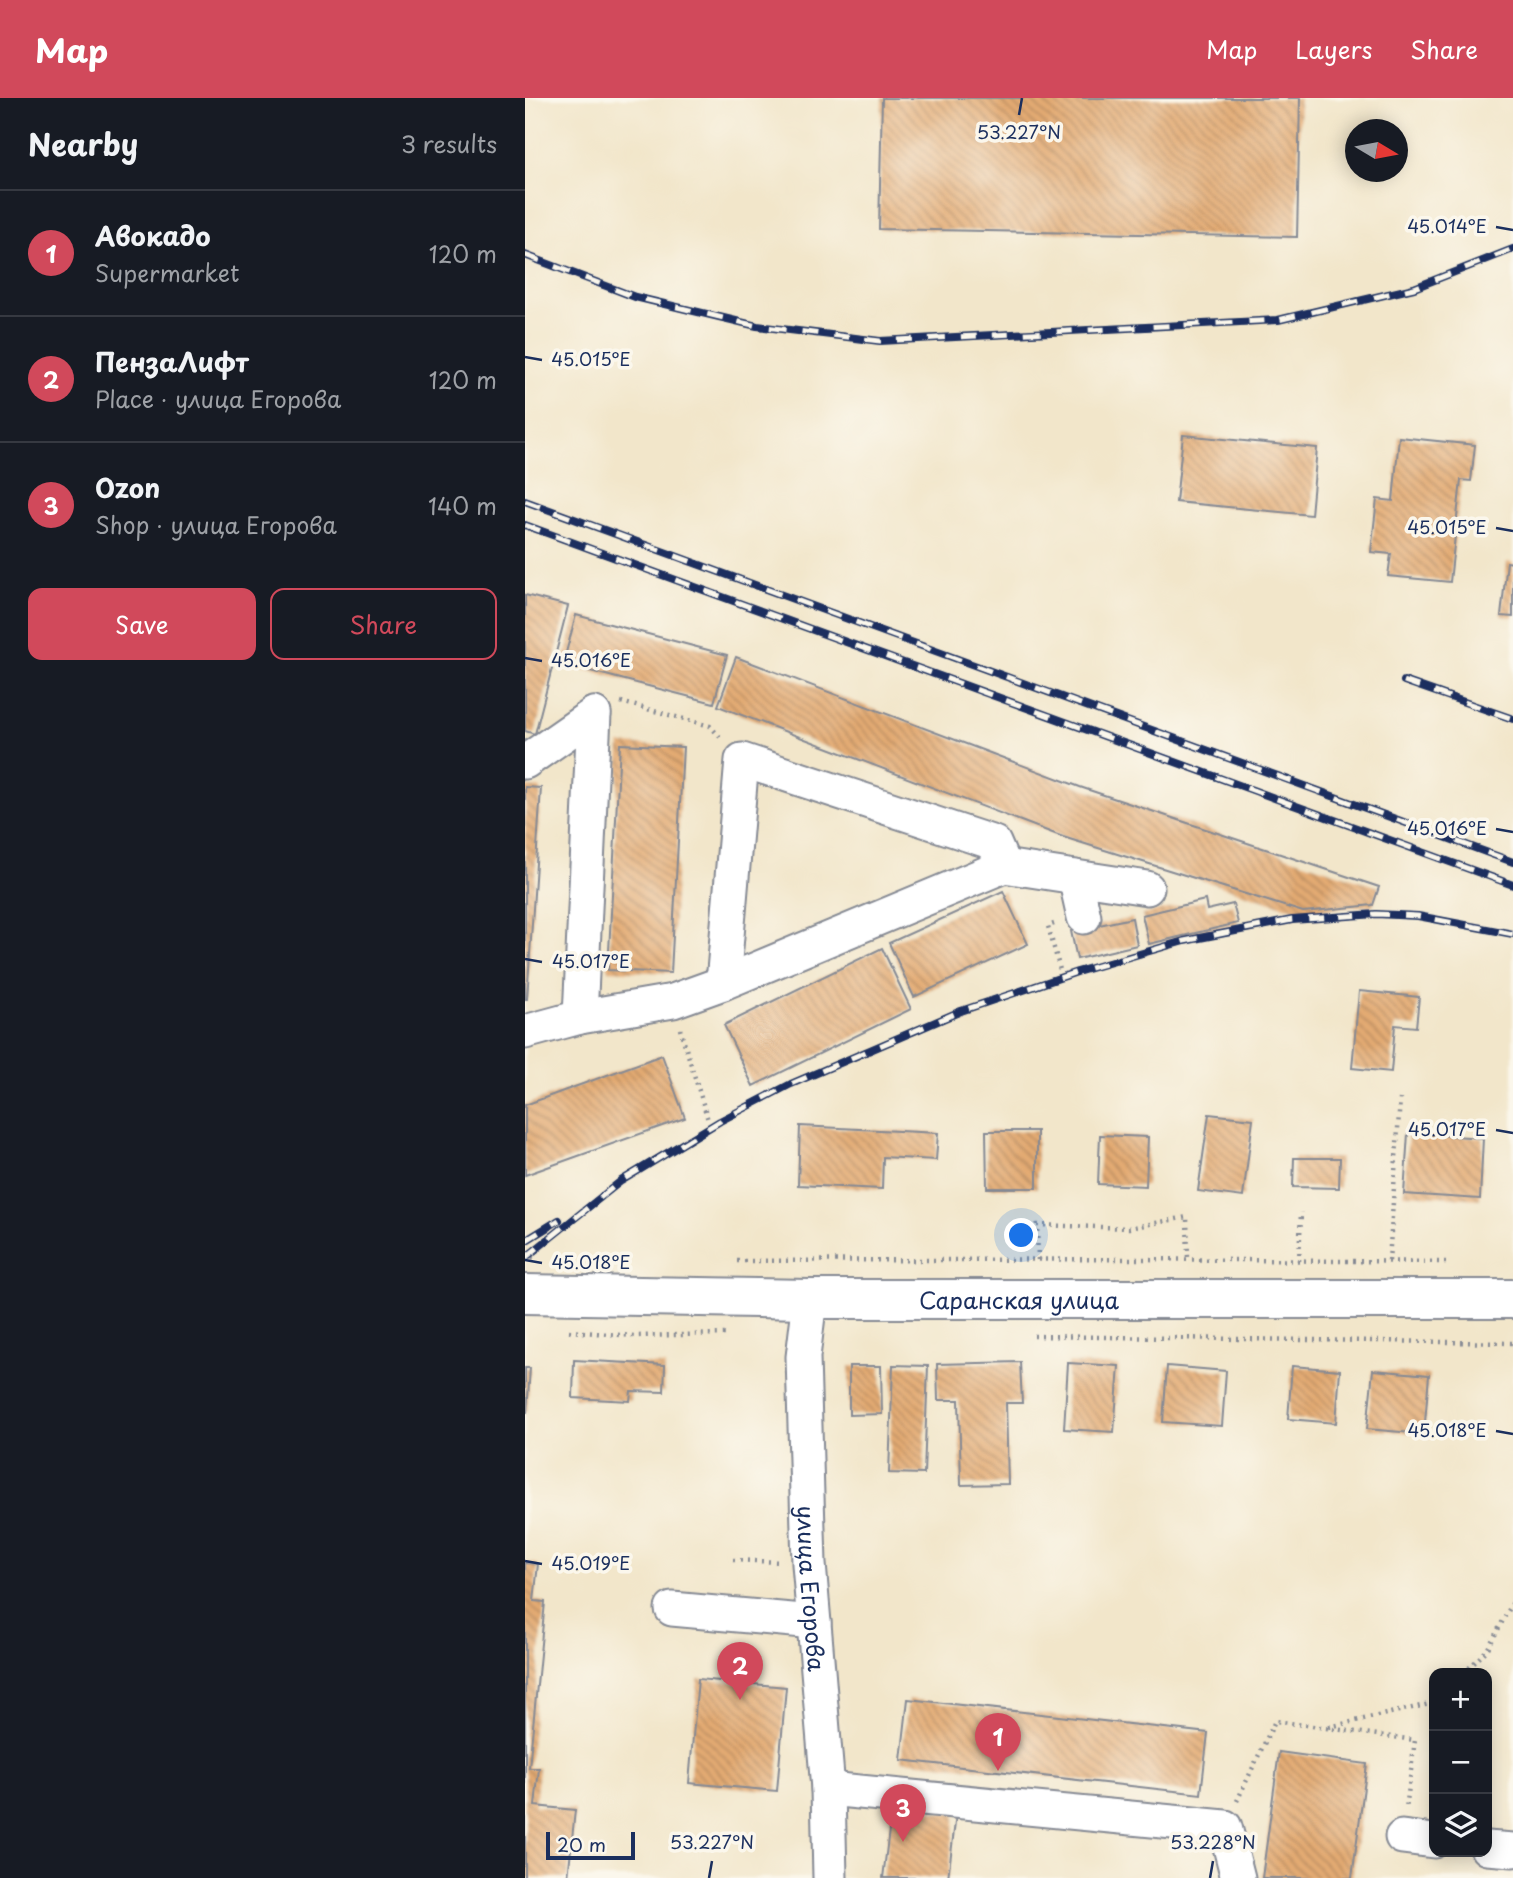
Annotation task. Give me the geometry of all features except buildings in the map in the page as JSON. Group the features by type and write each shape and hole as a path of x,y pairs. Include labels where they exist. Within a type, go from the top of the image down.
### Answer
{"main road":[{"name":"Саранская улица","path":"525,1294 810,1299 1513,1299"}],"street":[{"path":"525,762 594,714"},
{"path":"580,1017 594,714"},
{"path":"723,983 742,760 993,842 1004,866"},
{"path":"525,1032 580,1017 673,1001 723,983 1004,866 1147,888"},
{"path":"1075,877 1084,917"},
{"name":"улица Егорова","path":"810,1299 803,1357 809,1564 828,1789 830,1878"},
{"path":"672,1609 814,1622"},
{"path":"828,1789 1225,1827 1238,1878"},
{"path":"1492,1848 1513,1850"}],"path":[{"path":"594,714 618,701 709,726 742,760"},
{"path":"673,1001 708,1120"},
{"path":"1389,1261 1400,1099"},
{"path":"1299,1261 1301,1212"},
{"path":"1038,1259 1037,1225 1129,1228 1187,1217 1188,1260"},
{"path":"525,1256 537,1258"},
{"path":"727,1261 1038,1259 1458,1262"},
{"path":"566,1331 634,1336 730,1334"},
{"path":"1028,1336 1513,1343"},
{"path":"733,1560 809,1564"},
{"path":"1469,1668 1487,1650 1513,1602"},
{"path":"1325,1728 1429,1704"},
{"path":"1225,1827 1275,1721 1415,1740 1418,1839"}],"railway":[{"path":"525,255 635,297 757,326 880,341 1278,320 1414,288 1513,249"},
{"path":"525,501 1513,862"},
{"path":"525,525 1513,885"},
{"path":"1404,681 1513,719"},
{"path":"525,1258 621,1181 720,1121 791,1084 961,1011 1077,972 1184,941 1292,920 1376,914 1418,916 1513,934"},
{"path":"525,1241 559,1220"}],"place":[{"name":"ПензаЛифт","path":"740,1700"},
{"name":"Авокадо","path":"998,1771"},
{"name":"Ozon","path":"903,1842"}]}
